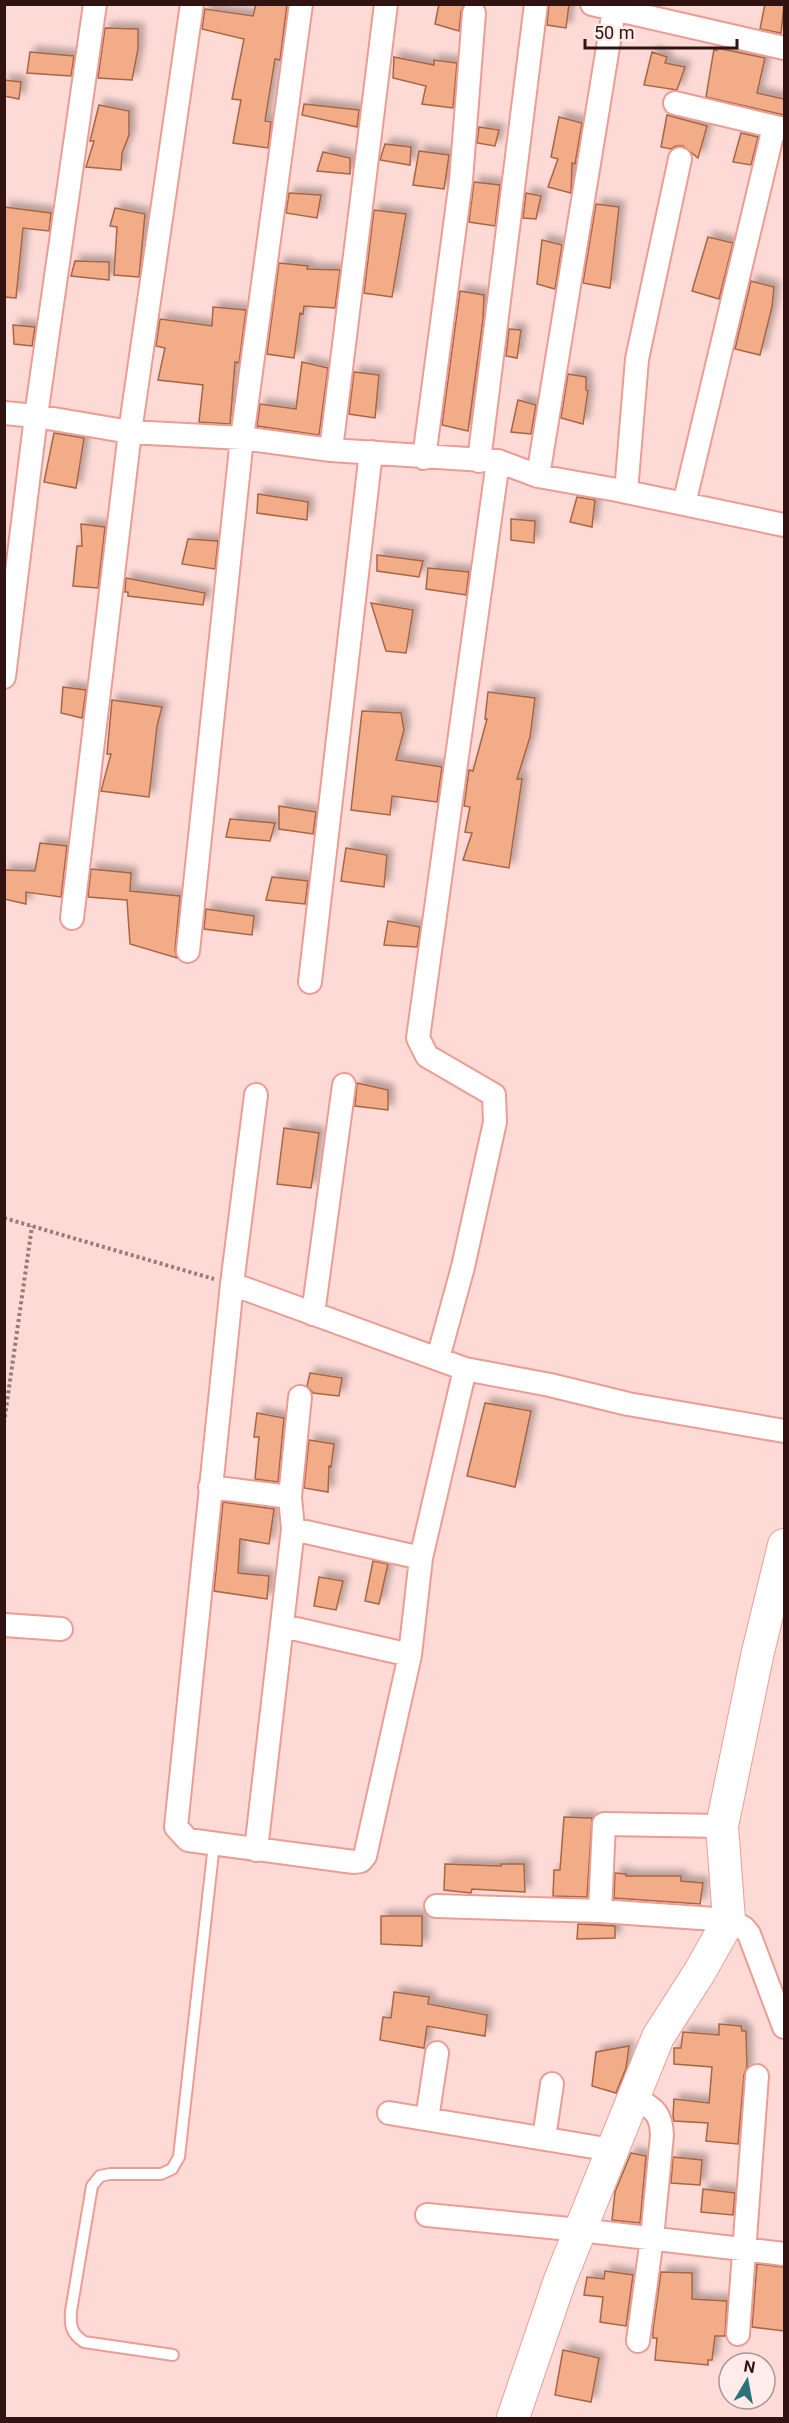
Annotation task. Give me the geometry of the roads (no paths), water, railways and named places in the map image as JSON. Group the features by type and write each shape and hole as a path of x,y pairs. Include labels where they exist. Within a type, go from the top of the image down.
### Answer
{"street":[{"path":"4,677 36,416 95,4"},
{"path":"72,918 130,432 192,4"},
{"path":"188,951 242,438 301,4"},
{"path":"331,450 386,4"},
{"path":"438,1358 463,1267 495,1122 494,1095 427,1056 418,1038 489,461 536,4"},
{"path":"592,4 784,48"},
{"path":"538,476 614,10"},
{"path":"424,458 461,180 474,13"},
{"path":"675,103 779,128 684,504"},
{"path":"626,492 637,358 680,159"},
{"path":"4,413 36,416 130,432 242,438 331,450 489,461 538,476 784,525"},
{"path":"310,982 371,452"},
{"path":"313,1314 344,1085"},
{"path":"256,1095 232,1284 176,1827 188,1840 354,1862 361,1861 365,1856 410,1655 421,1558 465,1369"},
{"path":"232,1284 465,1369 550,1385 628,1404 784,1431"},
{"path":"256,1850 293,1529 290,1497 300,1397"},
{"path":"210,1487 290,1497"},
{"path":"293,1529 421,1558"},
{"path":"513,2418 560,2280 658,2037 729,1920 722,1826 757,1656 784,1545"},
{"path":"4,1625 61,1629"},
{"path":"282,1626 410,1655"},
{"path":"600,1911 604,1824 722,1826"},
{"path":"436,1906 600,1911 729,1920 744,1928 748,1934 784,2027"},
{"path":"427,2119 437,2053"},
{"path":"738,2334 757,2076"},
{"path":"544,2138 552,2085"},
{"path":"634,2097 657,2112 661,2121 662,2135 652,2238 638,2341"},
{"path":"389,2113 612,2150"},
{"path":"427,2215 784,2254"}],"lane":[{"path":"173,2355 84,2342 74,2335 70,2326 71,2311 92,2186 100,2176 110,2174 160,2174 172,2169 179,2157 214,1844"}]}
